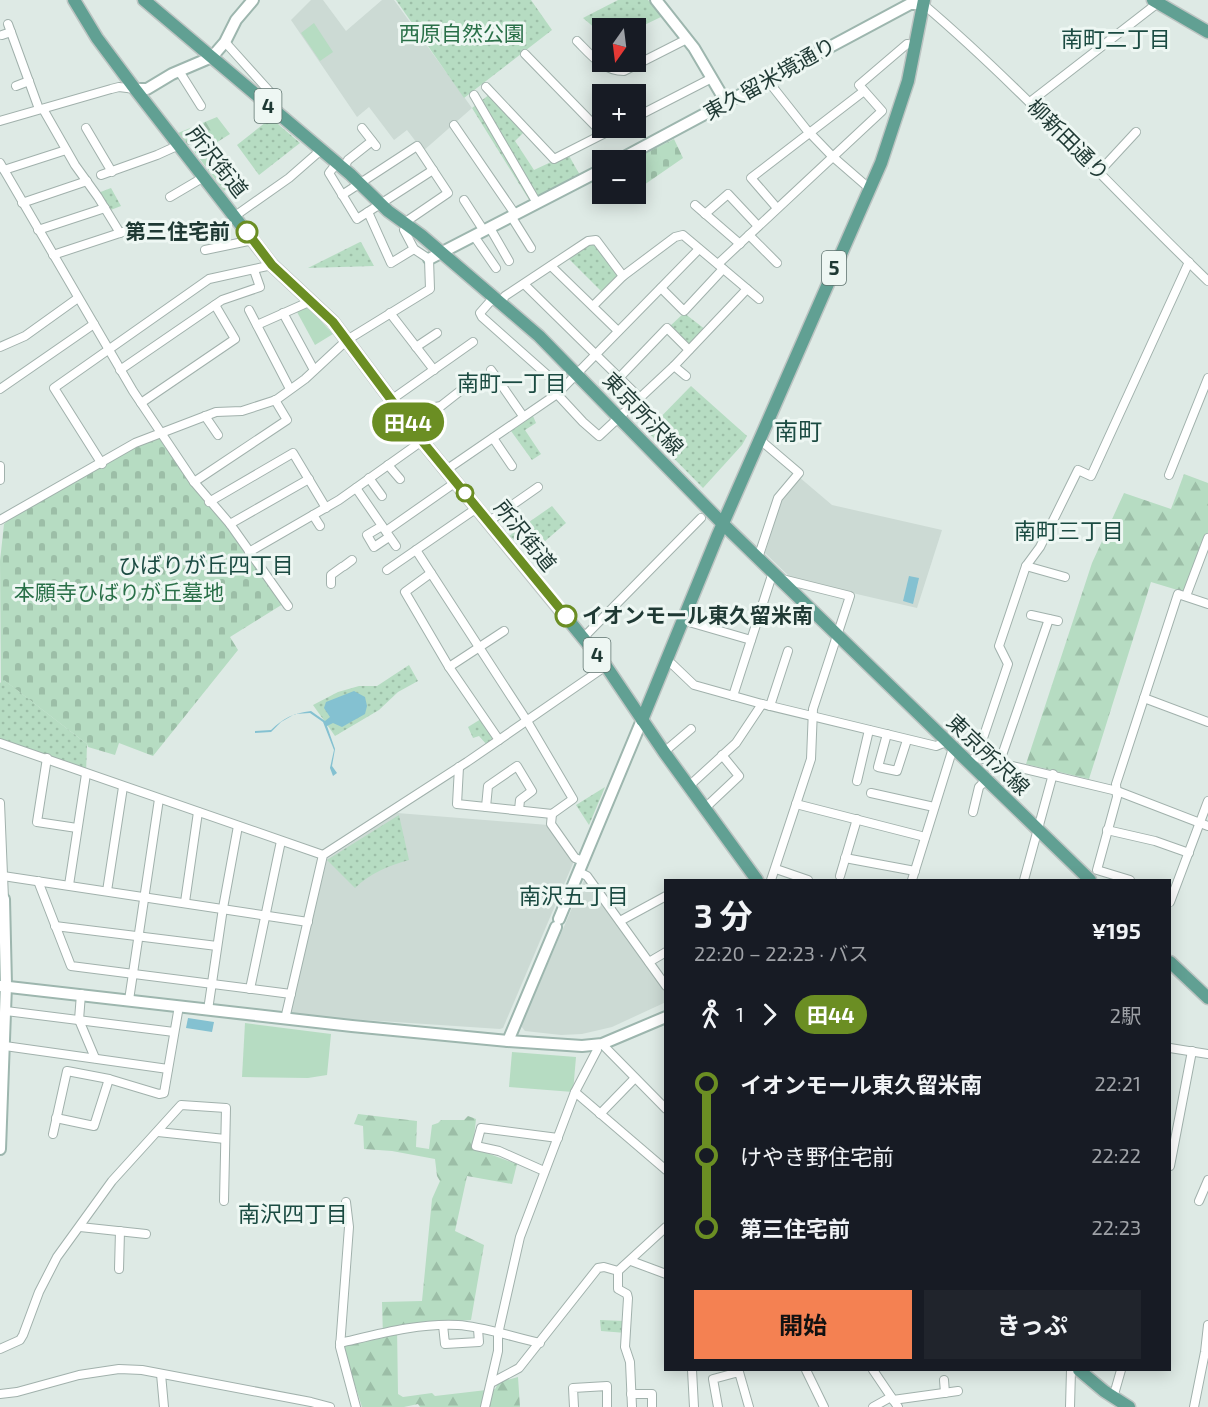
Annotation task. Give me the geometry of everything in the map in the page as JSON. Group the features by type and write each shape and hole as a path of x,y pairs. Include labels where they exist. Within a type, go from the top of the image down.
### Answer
{"main road":[{"name":"所沢街道","path":"74,0 97,38 135,89 272,265 333,322 422,441 606,666 664,752 756,879"},
{"name":"東京所沢線","path":"144,0 340,166 380,204 498,299 577,374 723,524 950,745 973,760 986,780 1089,879"},
{"name":"5","path":"642,720 759,439 889,142 916,45 921,1"},
{"path":"1158,1 1208,32"},
{"path":"1171,963 1208,999"},
{"path":"1080,1371 1113,1398 1129,1407"}],"street":[{"path":"0,121 119,87 147,89 179,71 212,57 225,42 236,20 253,0"},
{"path":"656,0 687,39 727,104"},
{"name":"柳新田通り","path":"921,1 1030,102 1208,280"},
{"name":"東久留米境通り","path":"638,150 910,4 921,1"},
{"path":"1030,102 1158,1"},
{"path":"2,35 10,28 41,109 120,233"},
{"path":"577,41 603,66 614,71 624,71 687,39"},
{"path":"225,42 270,92 263,101"},
{"path":"660,288 684,311 740,244 882,111 859,85 907,44 916,45"},
{"path":"525,54 592,123"},
{"path":"179,71 201,106"},
{"path":"646,112 712,78"},
{"path":"16,86 29,81"},
{"path":"768,81 810,133 832,156 870,189"},
{"path":"486,87 554,159 595,138"},
{"path":"777,208 751,178 864,91"},
{"path":"474,95 537,203"},
{"path":"454,125 513,215 531,248"},
{"path":"86,128 101,147 112,172"},
{"path":"362,128 374,144 328,173 357,219 433,170"},
{"path":"1100,172 1136,132"},
{"path":"101,176 179,145"},
{"path":"342,195 417,146 448,193 406,224 404,230 414,249 429,260"},
{"path":"66,150 2,166 107,350 141,403 194,482 230,524 288,606"},
{"path":"235,216 289,178 321,150"},
{"path":"429,260 592,175"},
{"path":"170,197 204,177"},
{"path":"22,203 87,181"},
{"path":"705,214 728,194 758,226"},
{"path":"464,200 482,231 496,268"},
{"path":"695,205 740,244"},
{"path":"38,230 105,208"},
{"path":"368,212 391,263 414,249"},
{"path":"53,255 132,229"},
{"path":"482,231 509,261"},
{"path":"593,306 623,276 675,237 683,235 759,299"},
{"path":"749,235 777,263"},
{"path":"205,250 253,240"},
{"path":"623,276 596,240 588,241 480,313 560,391 583,422 599,436 641,399 747,289"},
{"path":"446,470 560,391 699,249"},
{"path":"0,520 135,444 216,412 242,411 275,400 314,370 347,340 430,289 429,260"},
{"path":"1189,262 1091,476 1078,470 1040,547 1026,567 999,645 1008,664 973,760 1000,761 1117,791 1204,824"},
{"path":"102,464 54,388 209,279 272,265"},
{"path":"551,266 618,331"},
{"path":"120,370 222,300 260,287 254,270"},
{"path":"524,284 641,399"},
{"path":"0,347 25,336 78,298"},
{"path":"256,325 311,301"},
{"path":"141,403 236,339 215,305"},
{"path":"249,310 290,389"},
{"path":"283,313 314,370"},
{"path":"390,313 434,370"},
{"path":"0,389 94,324"},
{"path":"619,378 667,328 689,350"},
{"path":"416,347 436,333"},
{"path":"391,400 473,342"},
{"path":"674,366 686,376"},
{"path":"491,370 523,417"},
{"path":"1169,475 1208,378"},
{"path":"408,423 430,408 441,406 464,393 469,384"},
{"path":"194,482 287,420 275,400"},
{"path":"205,416 218,435"},
{"path":"492,438 512,466"},
{"path":"758,558 778,498 799,473 759,439"},
{"path":"249,552 326,508 422,441"},
{"path":"209,501 293,453 326,508"},
{"path":"388,465 400,479"},
{"path":"0,466 0,480"},
{"path":"369,478 382,496"},
{"path":"230,524 309,479"},
{"path":"386,531 403,524 456,482"},
{"path":"488,522 538,487"},
{"path":"356,488 396,546"},
{"path":"387,570 477,508"},
{"path":"313,515 320,526"},
{"path":"583,638 701,518"},
{"path":"1186,596 1208,538"},
{"path":"416,550 527,721 573,799 552,814 457,804 459,767"},
{"path":"331,584 331,575 352,560"},
{"path":"1026,567 1065,577"},
{"path":"431,573 405,592 449,667 499,740"},
{"path":"733,696 776,575 850,596 811,716 810,759 771,879"},
{"path":"1127,879 1097,870 1117,791 1116,784 1178,594 1208,604"},
{"path":"1031,615 1058,621"},
{"path":"1000,761 1049,619"},
{"path":"682,620 751,640"},
{"path":"449,667 504,631"},
{"path":"689,786 736,742 766,705 788,651"},
{"path":"665,662 672,664 694,685 907,740 936,746 950,745 912,879"},
{"path":"285,1019 323,855 459,767 606,666"},
{"path":"1144,698 1208,722"},
{"path":"508,1041 642,720"},
{"path":"664,752 691,729"},
{"path":"857,781 869,730"},
{"path":"886,734 878,767 897,771 907,740"},
{"path":"0,743 323,855"},
{"path":"705,808 739,776 722,755"},
{"path":"47,758 38,822 77,828"},
{"path":"486,807 488,786 517,766 532,791 520,800 519,810"},
{"path":"69,885 86,774"},
{"path":"1024,879 1053,774"},
{"path":"973,812 979,787 986,780"},
{"path":"107,891 123,787"},
{"path":"872,793 934,807"},
{"path":"129,1000 159,799"},
{"path":"1171,896 1204,824 1208,801"},
{"path":"0,803 4,899 3,985 6,1011 0,1149"},
{"path":"796,804 925,837"},
{"path":"185,903 198,812"},
{"path":"552,814 551,824 575,858 583,861"},
{"path":"840,876 857,819"},
{"path":"208,1010 238,826"},
{"path":"1107,830 1155,841 1189,853"},
{"path":"250,989 281,841"},
{"path":"845,858 915,871"},
{"path":"776,869 805,879"},
{"path":"579,872 587,876 664,983"},
{"path":"3,876 308,922"},
{"path":"38,881 71,966 291,994"},
{"path":"620,921 664,897"},
{"path":"55,926 217,946"},
{"path":"649,962 664,953"},
{"path":"3,985 285,1019 508,1041 599,1044 664,1018"},
{"path":"81,994 79,1020 95,1058"},
{"path":"52,1134 67,1071 108,1078 159,1094 164,1093 178,1006"},
{"path":"6,1011 174,1032"},
{"path":"599,1044 664,1107"},
{"path":"485,1407 498,1351 498,1334 520,1237 575,1092 599,1044"},
{"path":"5,1046 168,1069"},
{"path":"1171,1048 1208,1054"},
{"path":"1171,1158 1192,1051"},
{"path":"56,1118 93,1126 108,1078"},
{"path":"600,1113 635,1078"},
{"path":"575,1092 664,1168"},
{"path":"0,1349 20,1340 53,1265 112,1180 181,1105 226,1108 225,1201"},
{"path":"544,1171 499,1151 476,1146 480,1128 558,1137"},
{"path":"158,1132 225,1139"},
{"path":"1199,1201 1208,1180"},
{"path":"346,1202 349,1227 340,1343 342,1359 356,1407"},
{"path":"81,1227 146,1234"},
{"path":"119,1269 120,1231"},
{"path":"618,1271 664,1231"},
{"path":"631,1261 664,1273"},
{"path":"491,1383 519,1368 598,1268 604,1267 618,1271"},
{"path":"618,1271 618,1289 627,1294 628,1298 626,1347 630,1362 632,1407"},
{"path":"1194,1407 1208,1324"},
{"path":"443,1325 445,1344 479,1342 478,1329"},
{"path":"340,1343 410,1327 461,1325 540,1343"},
{"path":"0,1394 109,1370 142,1370 330,1407"},
{"path":"692,1371 694,1407"},
{"path":"806,1371 824,1407"},
{"path":"874,1371 894,1402"},
{"path":"1070,1407 1071,1371"},
{"path":"1113,1398 1122,1371"},
{"path":"718,1407 713,1379 739,1372 749,1407"},
{"path":"161,1374 164,1407"},
{"path":"944,1380 945,1393"},
{"path":"574,1407 573,1388 607,1386 607,1407"},
{"path":"873,1407 958,1391"},
{"path":"631,1394 652,1394 652,1407"}],"shaded area":[{"path":"311,0 323,0 346,31 382,0 394,0 472,108 423,151 407,130 394,140 369,107 357,117 291,20"},
{"path":"799,477 832,505 942,530 917,608 792,579 765,553 782,495"},
{"path":"397,813 548,825 574,861 503,1028 290,1015 327,859"},
{"path":"585,878 664,989 664,1003 612,1027 582,1034 561,1035 525,1031 521,1026"}],"green space":[{"name":"西原自然公園","path":"396,0 531,0 552,30 464,98"},
{"path":"618,0 648,0 663,16 646,24 646,18 592,18 592,26 583,18"},
{"path":"314,23 333,52 320,61 301,33"},
{"path":"490,94 525,131 515,141 534,170 568,154 581,177 531,203 472,108"},
{"path":"217,117 230,134 211,146 199,142 188,145 178,133"},
{"path":"271,118 300,143 259,175 237,145"},
{"path":"674,139 683,158 646,184 646,153"},
{"path":"200,148 209,153 220,169 218,171 229,187 224,191 193,150"},
{"path":"111,188 121,206 108,211 98,193"},
{"path":"360,242 374,266 308,268"},
{"path":"595,242 619,276 603,293 567,257 589,243"},
{"path":"308,307 333,334 315,345 297,312"},
{"path":"684,313 706,330 689,347 669,327"},
{"path":"691,386 747,436 742,445 703,488 647,431"},
{"path":"533,416 536,423 525,430 541,454 532,460 511,431"},
{"name":"本願寺ひばりが丘墓地","path":"161,435 283,604 230,637 238,650 153,756 119,743 115,755 88,747 5,681 1,683 0,561 4,524 13,516 86,474"},
{"path":"1184,474 1208,483 1208,533 1184,592 1151,582 1089,779 1026,764 1092,563 1124,493 1171,509"},
{"path":"552,506 566,523 529,555 519,543 509,536"},
{"path":"409,665 418,681 398,692 379,710 335,736 313,705 338,692 359,686 377,686"},
{"path":"4,680 87,744 86,774 0,743 0,683"},
{"path":"481,719 495,740 487,745 479,736 473,738 468,727"},
{"path":"605,787 589,825 576,805"},
{"path":"399,815 409,860 380,871 355,888 327,860"},
{"path":"245,1023 331,1034 327,1075 308,1078 242,1077"},
{"path":"512,1052 576,1057 573,1092 509,1087"},
{"path":"358,1114 417,1121 416,1147 429,1149 432,1125 441,1120 464,1120 468,1116 476,1119 473,1148 517,1164 512,1184 467,1176 455,1231 484,1245 471,1320 397,1326 398,1394 403,1397 432,1393 435,1396 495,1389 499,1382 518,1377 520,1407 420,1407 418,1404 404,1407 362,1407 343,1348 346,1345 383,1338 382,1302 422,1301 432,1199 440,1181 437,1176 435,1159 392,1151 364,1149 363,1126 354,1124"},
{"path":"600,1320 625,1321 626,1333 601,1331"}],"water":[{"path":"909,576 919,578 913,604 903,601"},
{"path":"354,691 365,697 367,706 365,714 342,727 333,723 327,726 335,749 332,766 337,773 333,776 330,768 334,750 323,722 310,713 297,714 311,711 325,721 330,717 324,708 326,702"},
{"path":"293,715 271,732 255,733 255,731 271,730 280,722"},
{"path":"188,1018 214,1022 212,1032 186,1028"}],"bus line":[{"name":"田44","path":"247,232 272,265 333,322 422,441 566,616"}],"place":[{"name":"第三住宅前","path":"247,232"},
{"name":"イオンモール東久留米南","path":"566,616"}],"district":[{"name":"南町二丁目","path":"1116,39"},
{"name":"南町一丁目","path":"512,383"},
{"name":"南町","path":"798,432"},
{"name":"南町三丁目","path":"1069,531"},
{"name":"ひばりが丘四丁目","path":"206,565"},
{"name":"南沢五丁目","path":"574,896"},
{"name":"南沢四丁目","path":"293,1214"}]}
